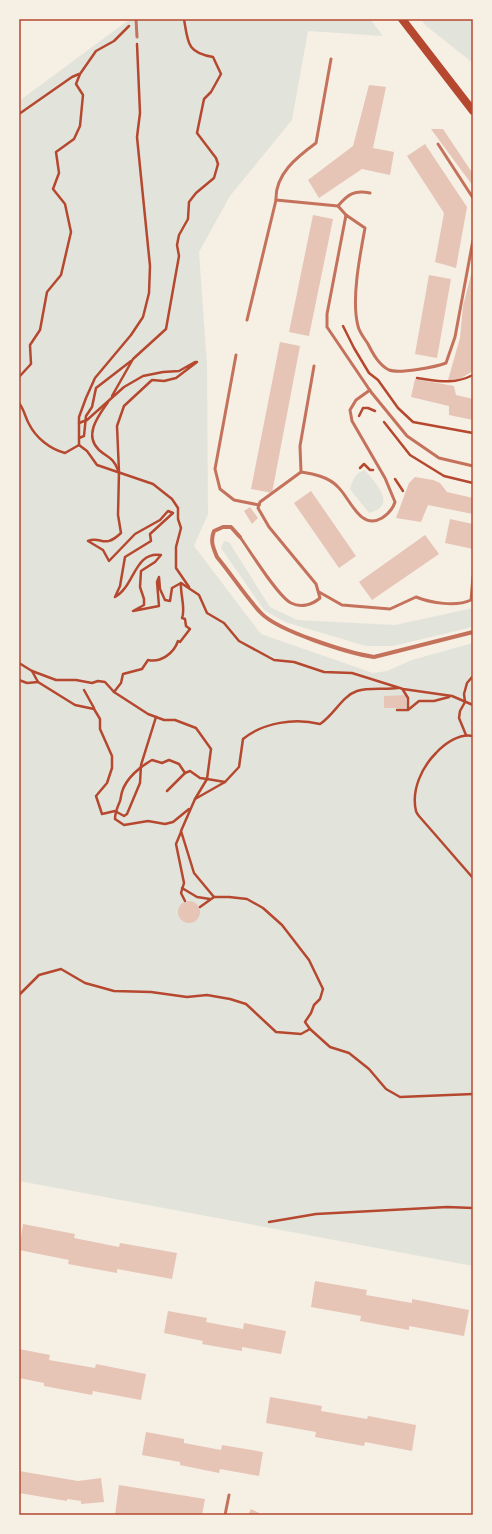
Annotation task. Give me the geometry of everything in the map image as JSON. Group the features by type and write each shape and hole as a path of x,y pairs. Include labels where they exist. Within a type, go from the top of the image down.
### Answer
{"main road":[{"path":"402,19 473,111"}],"street":[{"path":"240,537 231,527 220,528 214,531 212,538 213,547 217,557 261,613 272,623 324,644 359,655 374,657 473,632"}],"lane":[{"path":"136,19 137,37"},
{"path":"247,320 276,200 276,190 292,161 316,143 331,59"},
{"path":"438,144 473,198"},
{"path":"338,206 349,194 358,191 370,193"},
{"path":"276,200 338,206 346,215 365,228 360,256 356,303 358,326 375,356 384,367 391,371 434,368 446,364 455,336 473,240"},
{"path":"346,215 327,314 327,327 370,390 407,436 440,458 473,466"},
{"path":"236,355 216,468 220,489 234,500 259,505"},
{"path":"301,472 300,446 314,366"},
{"path":"301,472 324,478 339,487 360,516 373,521 388,514 395,502 385,478 352,421 350,410 356,400 370,390"},
{"path":"240,537 276,589 290,603 300,606 314,603 320,598 316,584 270,527 258,508 260,502 301,472"},
{"path":"319,592 342,606 390,609 416,597 427,601 464,604 471,600 473,576"},
{"path":"225,1515 229,1495"}],"path":[{"path":"19,377 31,364 30,345 40,330 47,292 61,274 71,232 65,204 54,188 59,173 56,152 74,139 80,126 83,95 76,84 80,74 96,51 114,41 129,26 131,19"},
{"path":"79,438 84,436 86,416 92,407 96,388 133,359 166,329 169,320 173,282 179,256 176,244 188,219 189,202 196,193 214,178 218,164 216,158 196,133 204,99 211,92 220,74 213,57 200,55 192,48 184,19"},
{"path":"79,445 79,423 86,398 95,378 131,335 143,317 149,293 150,266 137,137 140,113 137,75 137,37"},
{"path":"19,114 72,77 80,74"},
{"path":"343,326 369,373 378,380"},
{"path":"119,472 114,460 99,450 93,437 94,421 112,396 133,359"},
{"path":"79,423 85,421 112,396 143,376 163,372 179,371 197,362 176,378 164,381 152,380 124,406 117,426 119,472 118,515 121,533 115,539 105,543 92,539 88,541 103,550 109,561 135,534 160,520 168,512 173,514 150,534 151,541 125,557 120,586 115,597 126,588 133,577 138,564 143,559 151,555 160,555 155,562 141,571 140,587 144,599 144,605 133,611 159,606 157,582 159,577 160,589 165,600 170,601 172,588 180,583"},
{"path":"375,373 378,380 398,408 413,422 473,433"},
{"path":"415,377 451,382 461,381 473,374"},
{"path":"19,403 29,425 42,442 56,451 65,453 79,445"},
{"path":"360,420 359,415 363,408 368,408 378,412"},
{"path":"382,419 410,455 444,476 473,483"},
{"path":"79,445 87,451 97,465 153,484 172,499 178,508 178,519 181,528 176,547 176,568 189,588"},
{"path":"360,468 364,464 370,470 374,470"},
{"path":"392,475 403,491"},
{"path":"180,583 199,595 207,613 224,623 239,641 274,660 294,662 324,672 352,673 402,689 452,696 473,705"},
{"path":"114,692 121,683 123,674 142,669 148,660 156,661 168,656 175,649 178,641 180,642 190,629 182,618 184,611 181,602 180,583"},
{"path":"19,663 32,671 56,680 76,680 92,683 98,681 105,682 114,692 142,711 164,720 175,720 196,728 211,749 206,778 190,808 176,844 184,882 180,893 185,901"},
{"path":"32,671 38,682 75,705 94,709"},
{"path":"466,734 459,718 460,711 465,702 464,694 467,684 473,676"},
{"path":"19,680 27,683 38,682"},
{"path":"195,799 225,782 239,767 241,744 243,739 248,735 262,728 289,721 303,721 320,724 330,717 341,702 357,691 398,688"},
{"path":"402,689 408,698 408,710"},
{"path":"84,690 100,719 100,729 112,756 112,768 107,783 96,796 102,814 115,811"},
{"path":"399,709 408,710 419,701 434,701 452,696"},
{"path":"115,811 120,816 127,814 140,783 140,768 156,717"},
{"path":"473,736 466,734 450,741 426,762 418,779 415,797 416,812 473,878"},
{"path":"184,773 179,764 169,760 162,763 152,760 140,768 131,777 122,791 121,800 115,811 115,819 124,825 148,821 165,824 173,822 190,808"},
{"path":"167,791 184,773 190,771 200,778 225,782"},
{"path":"181,831 194,873 212,898"},
{"path":"182,888 197,897 247,899 263,908 282,925 309,960 324,989 320,999 314,1005 305,1022 310,1030 330,1047 349,1053 370,1069 386,1088 400,1097 473,1094"},
{"path":"200,906 212,898"},
{"path":"19,995 39,975 61,970 85,983 114,991 151,992 187,997 207,995 230,999 246,1004 276,1032 301,1034 310,1030"},
{"path":"269,1222 316,1214 447,1207 473,1208"}],"shaded area":[{"path":"130,19 370,19 383,36 308,31 292,120 230,196 199,252 207,365 208,514 194,546 261,634 373,673 387,671 412,660 473,643 473,1266 19,1181 19,101"},
{"path":"421,19 473,19 473,63 425,25"},
{"path":"365,470 379,488 383,500 382,505 378,509 369,513 350,489 355,477"},
{"path":"224,541 229,542 270,607 297,620 395,625 473,608 473,627 393,646 366,646 285,622 264,610 221,548"}],"building":[{"path":"369,85 386,87 373,148 394,152 390,175 362,169 319,198 308,180 353,146"},
{"path":"431,129 443,129 473,174 473,186"},
{"path":"425,144 467,207 456,268 435,262 444,213 407,156"},
{"path":"313,215 333,219 309,336 289,332"},
{"path":"472,271 473,371 458,380 448,380 460,338 463,306"},
{"path":"429,275 451,279 437,358 415,354"},
{"path":"280,342 300,346 272,493 251,489"},
{"path":"415,379 454,386 456,395 473,399 473,420 449,415 449,406 411,397"},
{"path":"415,477 433,480 440,483 447,492 473,498 473,514 428,505 421,522 396,518 409,483"},
{"path":"311,491 356,556 339,568 294,503"},
{"path":"250,507 258,518 252,524 244,511"},
{"path":"450,519 473,524 473,549 445,543"},
{"path":"425,535 439,554 372,600 359,582"},
{"path":"406,695 406,708 384,708 384,696"},
{"path":"189,901 197,904 200,912 197,920 189,923 181,920 178,912 181,904"},
{"path":"23,1224 75,1234 74,1238 119,1247 120,1243 177,1253 172,1279 117,1269 117,1273 68,1264 69,1260 19,1250"},
{"path":"315,1281 367,1290 366,1295 412,1303 412,1299 469,1310 464,1336 409,1326 409,1330 360,1321 361,1316 311,1307"},
{"path":"168,1311 207,1318 206,1322 243,1329 244,1323 286,1331 281,1354 242,1347 242,1351 202,1344 203,1341 164,1333"},
{"path":"19,1349 50,1355 49,1360 95,1368 96,1364 146,1374 141,1400 93,1391 92,1395 44,1386 44,1383 19,1378"},
{"path":"270,1397 322,1406 321,1411 367,1419 368,1416 416,1425 412,1451 365,1442 364,1446 315,1437 316,1432 266,1423"},
{"path":"146,1432 184,1439 184,1443 221,1450 222,1445 263,1452 259,1476 220,1469 219,1473 180,1465 180,1462 142,1455"},
{"path":"19,1471 78,1481 101,1478 104,1502 81,1504 81,1501 67,1499 67,1501 19,1493"},
{"path":"119,1485 205,1499 202,1515 115,1515"},
{"path":"251,1509 263,1515 248,1515"}]}
